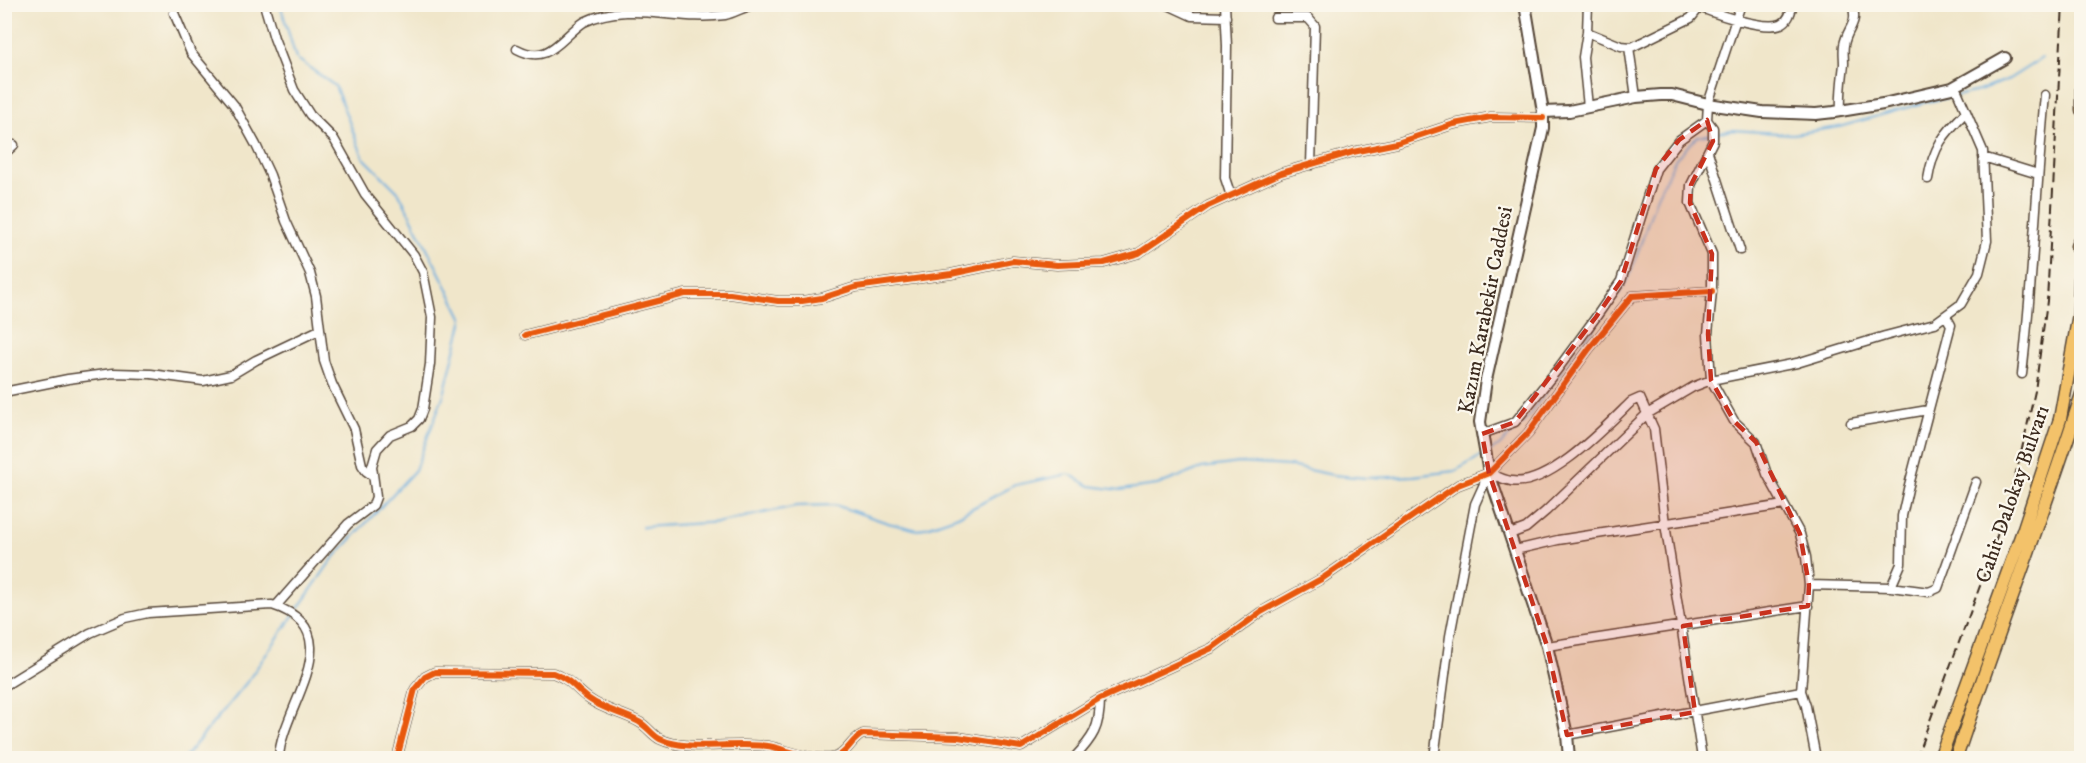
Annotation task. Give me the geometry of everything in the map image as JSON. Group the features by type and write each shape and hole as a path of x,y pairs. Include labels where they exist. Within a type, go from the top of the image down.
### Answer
{"main road":[{"path":"2082,76 2082,110"},
{"name":"Cahit Dalokay Bulvarı","path":"1940,759 2024,528 2060,419 2079,314 2081,258 2077,246 2082,236"},
{"name":"Cahit Dalokay Bulvarı","path":"1956,759 1988,662 2060,465 2082,394"}],"street":[{"path":"264,4 274,38 298,99 334,139 365,194 414,255 425,279 432,317 430,364 423,409 419,419 412,426 390,435 380,445 373,460 376,497 373,506 348,524 281,608"},
{"path":"721,4 726,15"},
{"path":"1166,4 1192,16 1226,17"},
{"path":"1225,4 1226,178 1231,196"},
{"name":"Kazım Karabekir Caddesi","path":"1525,4 1543,115 1543,128 1486,380 1480,422 1490,473 1547,646 1567,735 1569,759"},
{"path":"1588,4 1583,57 1588,107"},
{"path":"1740,4 1708,104 1707,120 1713,128 1713,141 1691,185 1690,203 1712,254 1712,291 1708,334 1711,380 1734,421 1756,442 1767,474 1800,534 1806,557 1809,585 1800,691 1806,706 1816,759"},
{"path":"1587,32 1629,47 1691,18 1696,6 1736,20 1780,24 1789,16 1793,4"},
{"path":"1841,111 1843,46 1854,24 1852,4"},
{"path":"517,49 532,54 543,54 585,22 625,9 645,8 692,15 726,15 750,5"},
{"path":"174,13 191,53 234,105 264,159 286,221 310,273 328,372 352,424 362,465 373,476"},
{"path":"1275,18 1308,18 1315,26 1311,165"},
{"path":"1629,47 1636,97"},
{"path":"525,335 685,294 730,294 778,301 802,301 822,298 856,287 951,274 1013,261 1058,265 1104,263 1138,253 1196,213 1250,186 1353,152 1397,142 1469,120 1543,115 1636,97 1672,95 1708,104 1816,114 1883,104 1956,89 2005,58"},
{"path":"1510,534 1526,528 1546,511 1647,414 1693,387 1711,380 1797,363 1935,323 1961,304 1979,273 1987,241 1983,152 1956,89"},
{"path":"2022,374 2045,95"},
{"path":"1928,179 1931,158 1947,131 1966,112"},
{"path":"1482,434 1515,422 1596,317 1621,281 1656,169 1679,140 1707,120"},
{"path":"4,154 15,146"},
{"path":"1708,152 1740,250"},
{"path":"1983,157 2038,174"},
{"path":"1434,759 1450,636 1475,504 1490,473 1528,433 1589,349 1632,296 1712,291"},
{"path":"1891,587 1901,564 1902,516 1951,325 1946,315"},
{"path":"4,392 68,379 113,373 151,374 203,381 231,375 256,360 319,330"},
{"path":"397,759 415,689 421,680 435,672 553,673 566,678 587,698 642,723 654,735 671,743 764,747 833,757 840,755 853,739 863,734 958,737 1021,747 1100,699 1212,648 1261,612 1323,578 1458,485 1490,473 1513,482 1538,477 1570,459 1632,402 1640,398 1654,429 1665,524 1683,626 1702,759"},
{"path":"1851,423 1928,410"},
{"path":"1809,585 1891,587 1929,592 1938,588 1977,482"},
{"path":"1515,550 1558,540 1784,505"},
{"path":"4,686 96,630 125,618 148,613 264,604 281,608 302,623 309,639 309,668 281,745 279,759"},
{"path":"1547,646 1808,606"},
{"path":"1567,735 1800,691"},
{"path":"1074,759 1086,746 1099,724 1100,699"}],"highlighted area":[{"path":"1707,120 1713,141 1691,185 1690,203 1712,254 1708,334 1711,380 1734,421 1756,442 1800,534 1809,585 1808,606 1683,626 1695,712 1567,735 1547,646 1489,473 1482,434 1515,422 1596,317 1621,281 1656,169 1679,140"}],"waterway":[{"path":"184,758 247,682 331,561 415,470 444,394 463,319 399,193 363,157 335,86 296,58 280,4"},
{"path":"1716,133 1732,130 1793,134 1839,127 1927,102 1979,91 2009,79 2042,58"},
{"path":"1490,451 1499,446 1525,421 1617,297 1630,275 1657,196 1676,158 1697,137 1711,134"},
{"path":"642,527 721,522 796,506 835,505 888,523 918,530 958,516 1015,485 1069,474 1090,486 1120,490 1157,485 1202,468 1239,463 1289,466 1333,475 1367,478 1455,471 1483,455"}],"railway":[{"path":"1916,758 1990,559 2019,462 2035,391 2047,301 2063,4"}],"cycle path":[{"path":"525,335 685,294 730,294 778,301 802,301 822,298 856,287 951,274 1013,261 1057,265 1104,263 1139,253 1208,206 1281,173 1353,152 1397,143 1454,124 1491,117 1543,118"},
{"path":"397,758 415,689 425,677 435,672 553,673 569,682 595,703 633,719 660,739 685,745 760,745 821,758 840,755 863,734 958,737 1021,747 1100,699 1212,648 1261,612 1323,578 1458,485 1489,473 1528,433 1589,349 1632,296 1712,291"}]}
